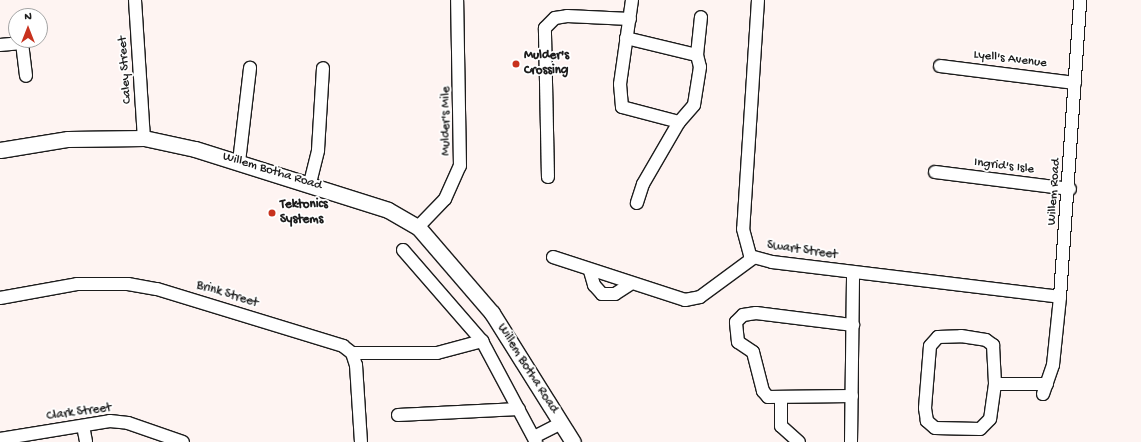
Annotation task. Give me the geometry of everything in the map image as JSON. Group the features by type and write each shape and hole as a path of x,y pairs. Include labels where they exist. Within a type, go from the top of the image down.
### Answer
{"street":[{"name":"Caley Street","path":"135,0 144,138"},
{"name":"Mulder's Mile","path":"418,227 445,199 460,166 457,0"},
{"path":"632,0 620,84 622,107 679,122"},
{"name":"Swart Street","path":"758,0 743,229 746,249 753,258 853,272 1060,297"},
{"name":"Willem Road","path":"995,384 1045,389 1060,297 1070,189 1080,0"},
{"path":"548,177 546,28 555,18 567,16 630,19"},
{"path":"637,204 643,184 679,122 694,105 700,67 697,55 701,17"},
{"path":"626,38 697,55"},
{"path":"0,45 22,43 26,76"},
{"name":"Lyell's Avenue","path":"940,66 1075,83"},
{"path":"238,162 250,68"},
{"path":"310,184 318,150 323,68"},
{"name":"Willem Botha Road","path":"0,150 68,139 144,138 238,162 361,198 418,227 492,313 573,442"},
{"name":"Ingrid's Isle","path":"935,172 1070,189"},
{"path":"403,250 482,341 520,409 535,440 561,423"},
{"path":"553,257 629,285 694,299 753,258"},
{"path":"590,271 594,285 602,294 615,294 629,285"},
{"path":"851,442 853,272"},
{"name":"Brink Street","path":"0,298 77,284 128,284 157,288 343,346 352,353"},
{"path":"852,396 768,397 763,391 753,352 738,342 739,318 756,313 853,325"},
{"path":"961,336 990,342 995,353 995,384 990,419 980,429 935,428 927,421 929,352 938,337 961,336"},
{"path":"360,442 358,377 352,353 437,353 482,341"},
{"path":"781,398 781,426 799,442"},
{"path":"398,415 520,409"},
{"name":"Clark Street","path":"0,439 83,426 120,422 183,442"},
{"path":"83,426 86,442"}],"place":[{"name":"Mulder's Crossing","path":"516,64"},
{"name":"Tektonics Systems","path":"272,213"}]}
